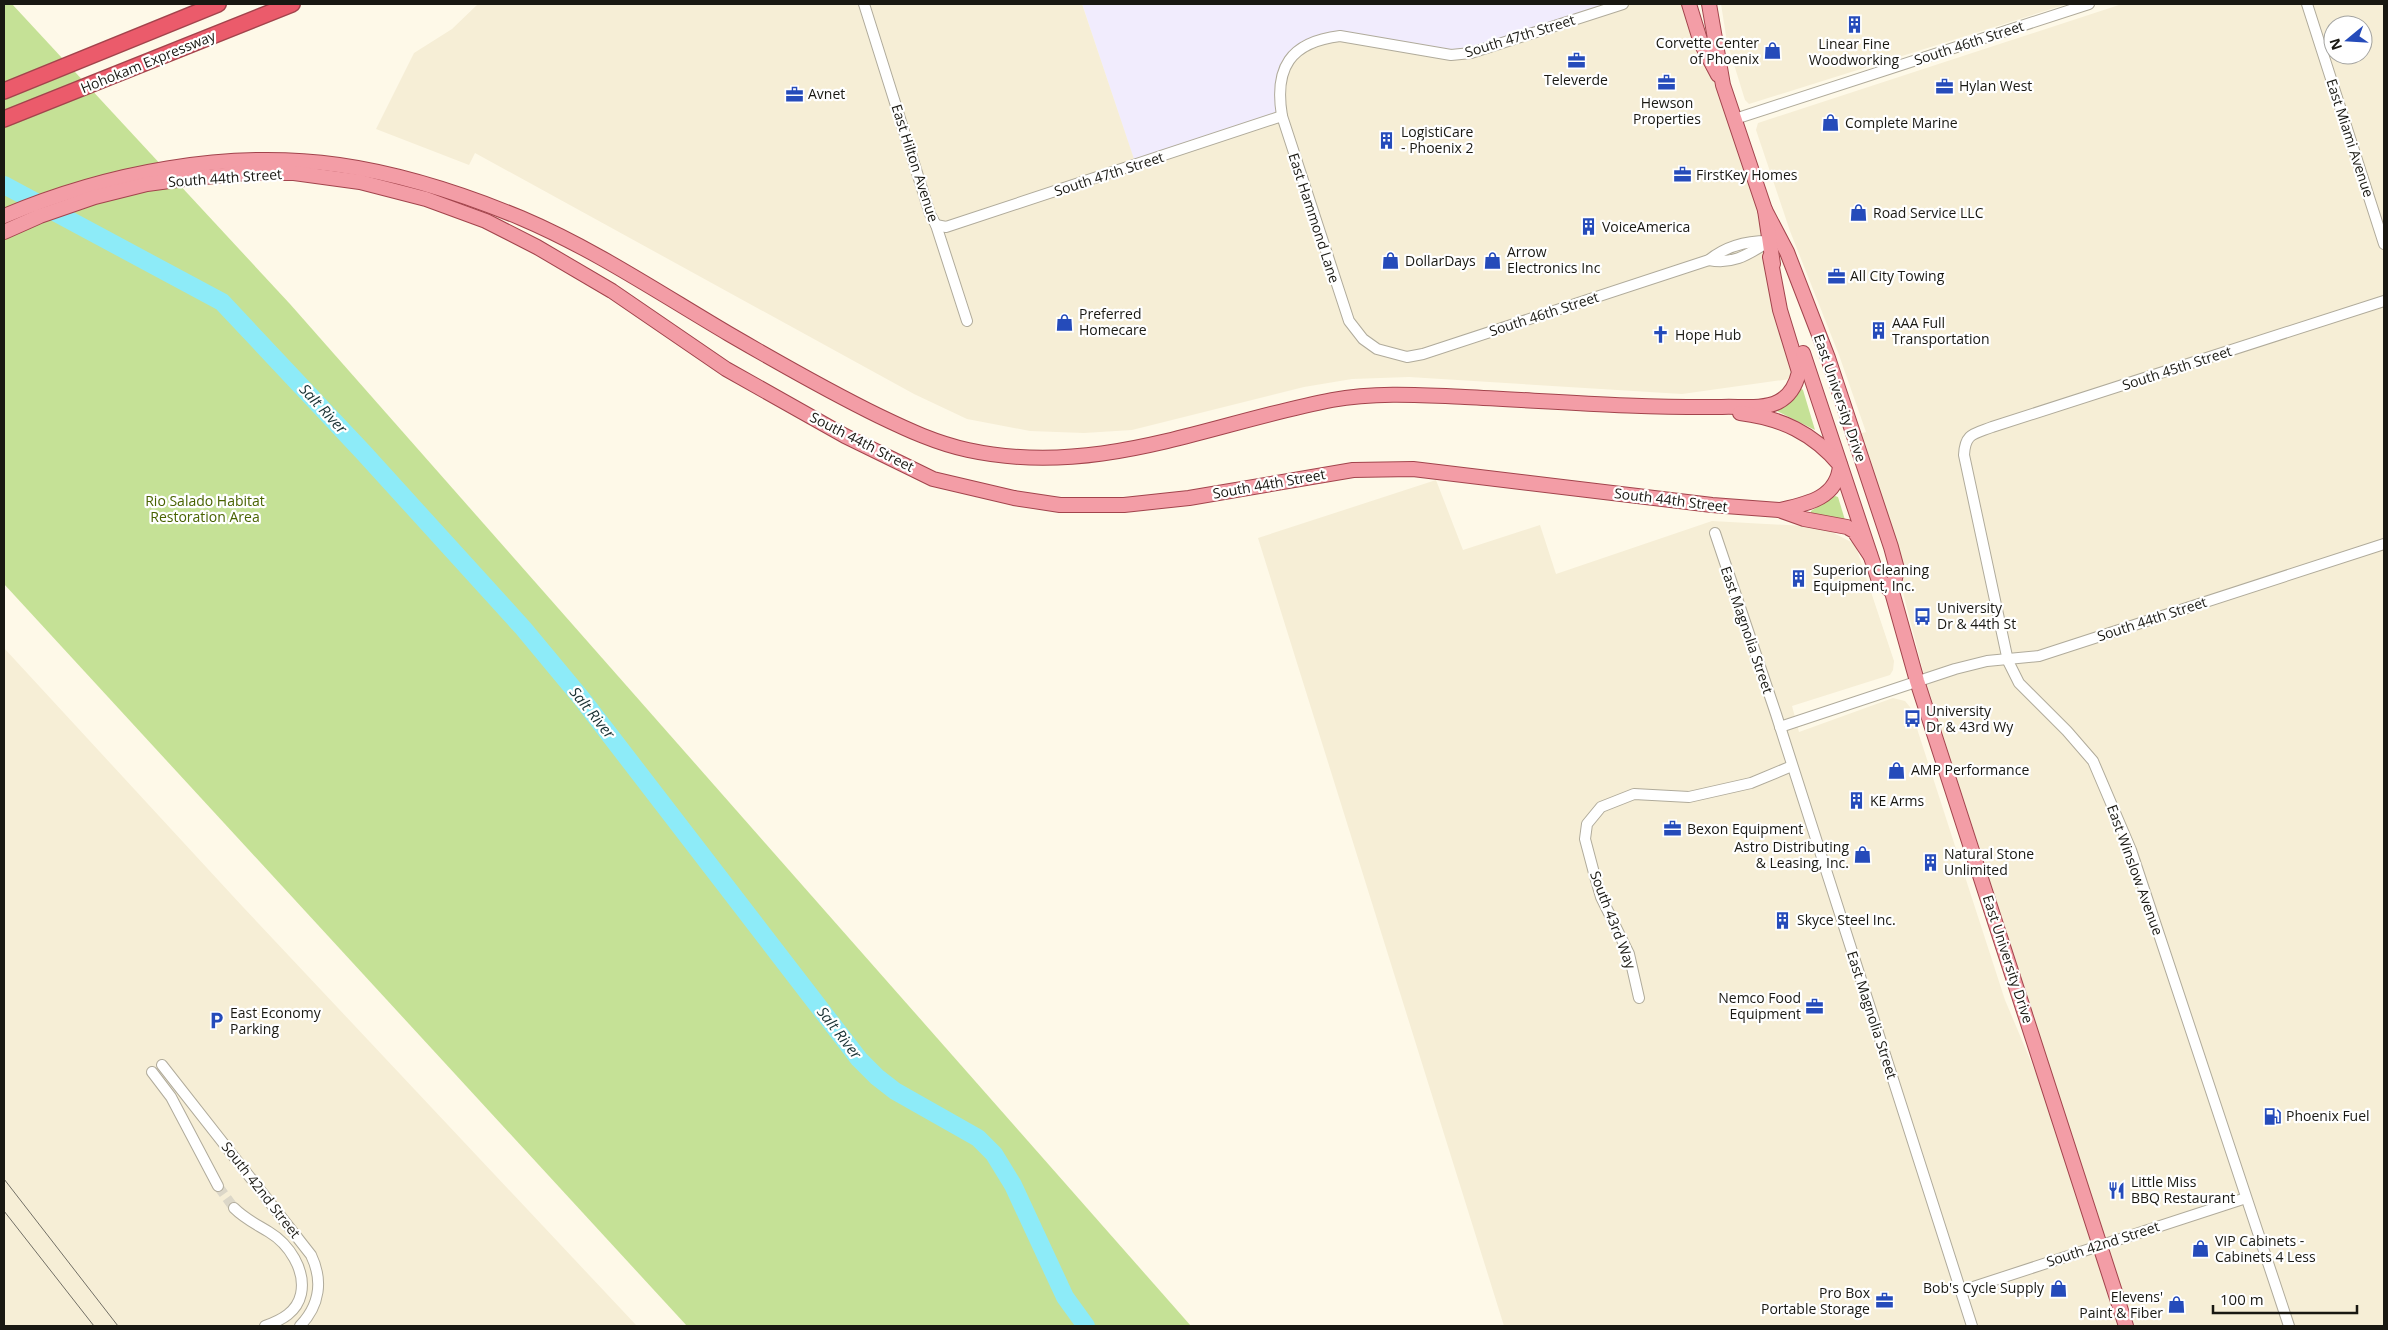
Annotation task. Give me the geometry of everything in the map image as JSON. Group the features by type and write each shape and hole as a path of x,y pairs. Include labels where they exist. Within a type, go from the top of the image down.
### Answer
{"highway":[{"name":"Hohokam Expressway","path":"4,91 218,4"},
{"name":"Hohokam Expressway","path":"4,118 292,4"},
{"path":"4,124 38,106"}],"main road":[{"name":"East University Drive","path":"1688,4 1701,43 1724,85"},
{"name":"East University Drive","path":"1709,4 1717,37 1724,85 1774,239 1828,358 1897,569 1892,592 1917,681 2126,1326"},
{"name":"South 44th Street","path":"4,216 84,187 131,176 207,163 360,182 426,199 486,221 537,246 595,281 726,368 845,436 933,479 1014,498 1060,505 1124,505 1188,498 1353,470 1413,469 1712,505 1779,510"},
{"name":"South 44th Street","path":"4,232 40,216 95,197 147,184 245,167 336,164 391,175 450,191 523,219 587,250 821,388 928,439 985,453 1070,459 1125,452 1266,415 1337,399 1360,396 1426,395 1694,407"},
{"name":"East University Drive","path":"1774,239 1770,257 1878,578 1892,592"},
{"path":"1694,407 1774,404 1787,396 1797,380 1798,365 1780,310 1770,257"},
{"path":"1694,407 1751,414 1775,419 1794,426 1823,447 1840,466 1839,475 1831,490 1807,504 1779,510"},
{"path":"1840,466 1861,458"},
{"path":"1779,510 1804,518 1847,527 1854,531 1870,556"}],"street":[{"name":"East Hilton Avenue","path":"864,4 930,214 936,225 967,321"},
{"name":"South 47th Street","path":"1282,74 1291,58 1303,47 1323,38 1356,37 1450,55 1471,53 1623,4"},
{"name":"South 46th Street","path":"1735,119 2089,4"},
{"name":"East Miami Avenue","path":"2307,4 2384,244"},
{"name":"East Hammond Lane","path":"1282,74 1279,94 1282,116 1349,321 1363,338 1377,349"},
{"name":"South 47th Street","path":"936,225 946,227 1282,116"},
{"name":"South 46th Street","path":"1377,349 1407,357 1423,354 1710,260 1723,263 1754,253 1774,239"},
{"name":"South 45th Street","path":"1970,435 2384,301"},
{"name":"East Winslow Avenue","path":"1970,435 1964,443 1964,455 2008,660 2019,683 2067,731 2093,761 2131,850 2289,1326"},
{"name":"East Magnolia Street","path":"1714,534 1780,727 1972,1326"},
{"name":"South 44th Street","path":"1917,681 1987,661 2039,656 2384,544"},
{"path":"1780,727 1917,681"},
{"name":"South 43rd Way","path":"1639,998 1629,954 1601,897 1585,839 1587,824 1601,807 1634,794 1688,797 1746,784 1792,766"},
{"name":"South 42nd Street","path":"162,1065 311,1254 319,1277 318,1295 312,1312 300,1326"},
{"name":"South 42nd Street","path":"152,1072 171,1097 218,1186"},
{"name":"South 42nd Street","path":"1961,1291 2246,1198"},
{"name":"South 42nd Street","path":"234,1208 246,1219 274,1235 284,1245 295,1259 302,1277 300,1298 294,1308 285,1318 265,1326"}],"shaded area":[{"path":"478,4 1082,4 1136,165 1282,116 1279,95 1291,58 1323,38 1451,55 1623,4 1689,4 1765,210 1797,378 1682,394 1409,377 1352,379 1304,387 1132,430 1084,433 1030,431 967,419 914,394 475,153 469,165 376,129 414,53 452,29"},
{"path":"1082,4 1623,4 1136,166"},
{"path":"1721,4 2067,4 1749,104 1745,100 1727,42"},
{"path":"2122,4 2384,4 2384,1326 1504,1326 1258,538 1436,480 1463,550 1540,525 1556,574 1712,521 1822,527 1855,544 1894,661 1893,670 1890,675 1792,706 1799,732 1893,698 1905,701 1910,707 2005,1000 2104,1235 1925,679 1897,569 1854,435 1866,432 1839,355 1790,231 1756,130 1758,123"},
{"path":"4,648 243,907 637,1326 4,1326"}],"green space":[{"name":"Rio Salado Habitat Restoration Area","path":"4,4 12,4 290,304 1191,1326 687,1326 4,584"},
{"path":"1801,388 1815,430 1777,411 1788,404"},
{"path":"1835,496 1838,497 1845,520 1811,513 1811,511"}],"waterway":[{"name":"Salt River","path":"4,185 222,302 363,452 523,628 582,699 859,1059 895,1091 978,1138 994,1154 1013,1185 1065,1297 1086,1326"}],"tunnel":[{"path":"218,1186 234,1208"}],"tram line":[{"path":"4,1179 118,1326"},
{"path":"4,1211 94,1326"}],"place":[{"name":"Linear Fine Woodworking","path":"1854,24"},
{"name":"Corvette Center of Phoenix","path":"1773,51"},
{"name":"Televerde","path":"1576,60"},
{"name":"Hewson Properties","path":"1667,83"},
{"name":"Hylan West","path":"1945,86"},
{"name":"Avnet","path":"794,94"},
{"name":"Complete Marine","path":"1831,123"},
{"name":"LogistiCare - Phoenix 2","path":"1387,140"},
{"name":"FirstKey Homes","path":"1682,175"},
{"name":"Road Service LLC","path":"1859,213"},
{"name":"VoiceAmerica","path":"1588,227"},
{"name":"Arrow Electronics Inc","path":"1493,260"},
{"name":"DollarDays","path":"1391,261"},
{"name":"All City Towing","path":"1836,276"},
{"name":"Preferred Homecare","path":"1065,322"},
{"name":"AAA Full Transportation","path":"1878,331"},
{"name":"Hope Hub","path":"1661,335"},
{"name":"Superior Cleaning Equipment, Inc.","path":"1799,578"},
{"name":"University Dr & 44th St","path":"1923,616"},
{"name":"University Dr & 43rd Wy","path":"1912,719"},
{"name":"AMP Performance","path":"1897,770"},
{"name":"KE Arms","path":"1856,801"},
{"name":"Bexon Equipment","path":"1673,829"},
{"name":"Astro Distributing & Leasing, Inc.","path":"1863,855"},
{"name":"Natural Stone Unlimited","path":"1930,862"},
{"name":"Skyce Steel Inc.","path":"1783,920"},
{"name":"Nemco Food Equipment","path":"1815,1006"},
{"name":"East Economy Parking","path":"216,1021"},
{"name":"Phoenix Fuel","path":"2272,1116"},
{"name":"Little Miss BBQ Restaurant","path":"2117,1190"},
{"name":"VIP Cabinets - Cabinets 4 Less","path":"2201,1249"},
{"name":"Bob's Cycle Supply","path":"2058,1288"},
{"name":"Pro Box Portable Storage","path":"1884,1301"},
{"name":"Elevens' Paint & Fiber","path":"2177,1305"}]}
